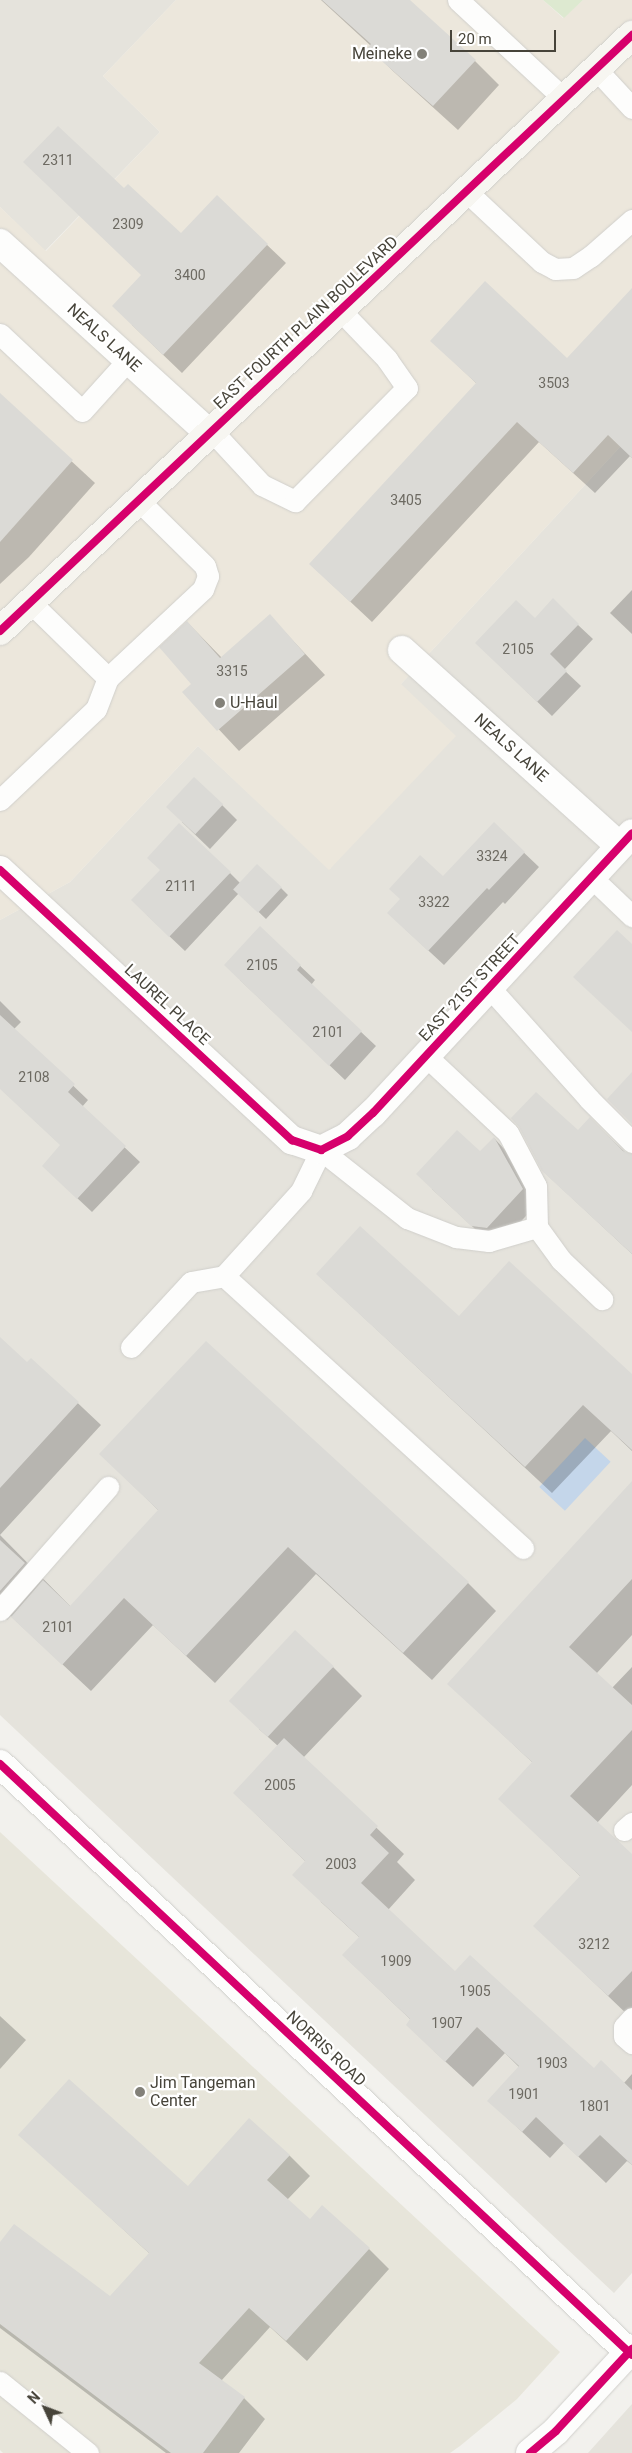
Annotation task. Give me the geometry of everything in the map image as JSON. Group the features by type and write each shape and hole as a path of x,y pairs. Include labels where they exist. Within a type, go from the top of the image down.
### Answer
{"main road":[{"name":"EAST FOURTH PLAIN BOULEVARD","path":"0,631 632,35"}],"street":[{"name":"NEALS LANE","path":"0,243 210,432"},
{"name":"NEALS LANE","path":"402,650 626,840"},
{"name":"EAST 21ST STREET","path":"321,1150 348,1136 426,1056 626,840"},
{"name":"LAUREL PLACE","path":"0,870 292,1140 321,1150"},
{"name":"NORRIS ROAD","path":"0,1764 631,2352"},
{"path":"530,2453 556,2430 631,2352"}],"lane":[{"path":"458,0 564,99"},
{"path":"596,69 632,108"},
{"path":"466,191 542,262 555,269 573,268 591,256 632,220"},
{"path":"210,432 262,485 295,500 407,388 387,359 340,310"},
{"path":"0,334 82,411 128,360"},
{"path":"0,800 96,709 108,678 203,588 208,576 204,566 138,500"},
{"path":"30,602 108,678"},
{"path":"591,878 632,916"},
{"path":"489,988 588,1099 632,1142"},
{"path":"426,1056 508,1134 536,1186 537,1227 560,1260 602,1299"},
{"path":"131,1347 192,1282 224,1276 300,1191 321,1150 407,1218 456,1238 489,1241 537,1227"},
{"path":"224,1276 523,1548"},
{"path":"0,1610 108,1487"},
{"path":"632,2018 624,2027 624,2036 632,2043"},
{"path":"0,2382 88,2453"}],"shaded area":[{"path":"0,0 176,0 103,76 160,132 45,251 0,207"},
{"path":"176,0 543,0 563,18 583,0 632,0 632,434 401,684 456,736 329,870 198,746 70,882 0,920 0,207 46,251 160,132 103,76"},
{"path":"632,434 632,2273 614,2293 0,1715 0,920 70,882 198,746 330,869 400,685"},
{"name":"Jim Tangeman Center","path":"0,1832 560,2352 517,2399 450,2453 3,2453 0,2450"},
{"path":"632,2404 632,2453 588,2453"}],"green space":[{"path":"543,0 583,0 564,18"}],"water":[{"path":"585,1438 611,1462 565,1511 539,1487"}],"building":[{"name":"Meineke","path":"322,0 410,0 476,60 433,106 367,48 371,44"},
{"path":"58,126 124,188 128,184 181,233 217,195 268,244 163,355 112,306 141,275 23,162"},
{"path":"485,281 567,358 632,288 632,458 608,435 573,473 517,422 350,602 309,564 476,383 430,341"},
{"path":"0,393 73,460 0,542"},
{"path":"553,598 579,624 550,654 567,671 537,702 475,643 516,600 535,618"},
{"path":"270,614 305,654 217,731 182,692 191,684 159,647 187,621 220,658"},
{"path":"194,777 223,804 195,834 166,807"},
{"path":"494,822 525,852 489,890 487,888 428,951 387,913 400,899 389,889 420,855 443,876"},
{"path":"179,823 231,872 169,937 131,900 160,870 147,858"},
{"path":"257,864 282,887 258,913 233,890"},
{"path":"260,926 301,965 297,970 362,1031 329,1066 224,965"},
{"path":"617,930 632,944 632,1032 573,977"},
{"path":"0,1015 75,1084 68,1092 126,1146 77,1199 42,1166 60,1145 0,1089"},
{"path":"632,1072 632,1124 607,1099"},
{"path":"536,1092 578,1130 590,1117 623,1151 632,1154 632,1254 542,1171 519,1127 511,1118"},
{"path":"457,1130 480,1151 494,1137 523,1189 487,1228 471,1226 416,1174"},
{"path":"360,1226 459,1316 509,1261 632,1374 632,1450 583,1405 525,1467 316,1274"},
{"path":"0,1337 27,1362 31,1358 79,1402 0,1488"},
{"path":"206,1341 469,1582 403,1653 288,1547 186,1656 124,1598 62,1665 11,1617 43,1580 70,1606 158,1510 99,1454"},
{"path":"632,1481 632,1579 569,1647 632,1705 632,1730 570,1796 632,1854 632,1971 608,1996 533,1926 580,1876 498,1799 532,1762 447,1684"},
{"path":"0,1540 25,1563 0,1591"},
{"path":"295,1630 334,1666 268,1737 229,1701"},
{"path":"284,1738 378,1826 370,1835 389,1853 361,1883 455,1971 470,1955 594,2068 601,2060 632,2090 632,2165 600,2135 578,2157 536,2117 522,2132 487,2101 519,2066 477,2027 445,2062 406,2025 410,2019 342,1955 359,1937 292,1875 305,1861 233,1793"},
{"path":"69,2079 188,2186 249,2118 290,2155 267,2180 310,2219 322,2205 370,2248 286,2341 249,2308 199,2363 245,2397 203,2453 171,2453 0,2324 0,2242 14,2224 110,2296 149,2253 18,2135"}],"cycle path":[{"path":"0,631 632,35"},
{"path":"0,870 292,1140 321,1150 348,1136 373,1113 632,833"},
{"path":"0,1764 632,2355"},
{"path":"530,2453 556,2431 632,2349"}],"place":[{"name":"Meineke","path":"422,54"},
{"name":"U-Haul","path":"220,703"},
{"name":"Jim Tangeman Center","path":"140,2092"}]}
